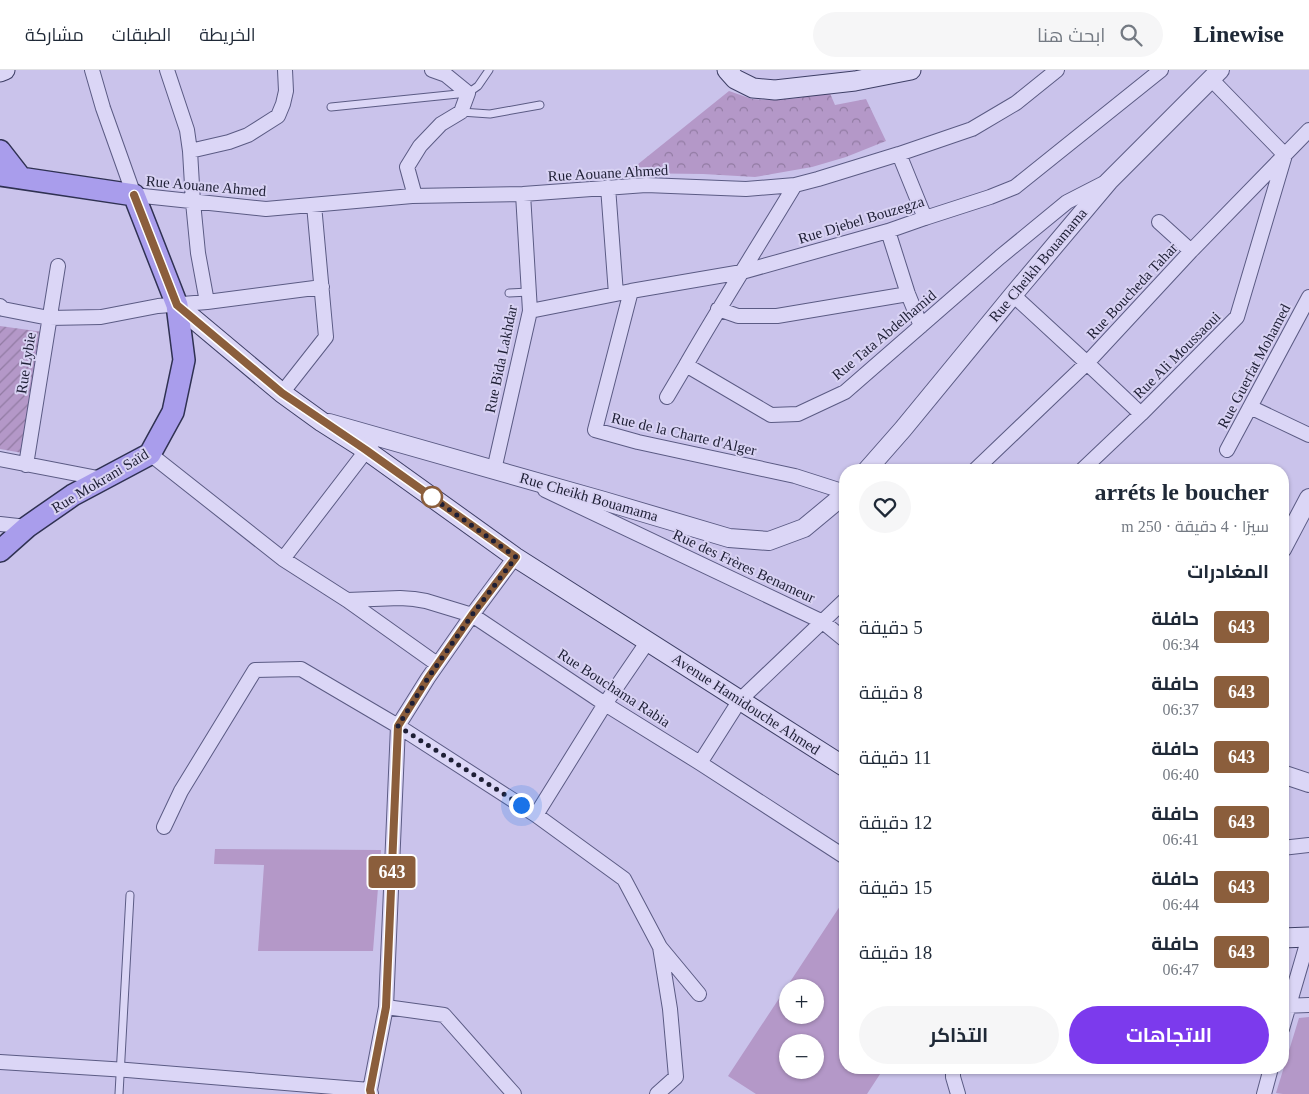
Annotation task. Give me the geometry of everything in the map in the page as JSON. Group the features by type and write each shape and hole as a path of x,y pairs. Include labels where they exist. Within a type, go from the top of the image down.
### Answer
{"main road":[{"path":"0,72 5,70"},
{"path":"727,70 735,79 753,88 775,90 855,80 911,70"},
{"path":"0,151 21,178"},
{"path":"0,175 134,195"},
{"name":"Rue Mokrani Saïd","path":"2,548 27,527 73,495 150,454 173,412 184,360 177,305 134,195"},
{"name":"Avenue Hamidouche Ahmed","path":"177,305 282,393 322,422 371,444 516,557 839,763"},
{"path":"1289,938 1309,937"}],"street":[{"path":"92,70 103,108 134,195"},
{"path":"167,70 186,130 190,151 198,253 207,302"},
{"path":"190,151 229,142 248,135 278,116 286,91 284,70"},
{"path":"415,196 407,167 420,146 441,124 461,112 468,93 446,75 432,70"},
{"name":"Rue Aouane Ahmed","path":"134,195 266,209 415,196 523,194 646,185 746,188 795,184 818,180 972,129 1016,103 1058,70"},
{"name":"Rue Djebel Bouzegza","path":"530,311 742,272 888,231 990,197 1016,187 1161,70"},
{"path":"1216,74 1285,154"},
{"name":"Rue Cheikh Bouamama","path":"872,464 1109,181 1216,74"},
{"name":"Rue Boucheda Tahar","path":"981,464 1087,362 1191,251 1309,130"},
{"path":"899,154 925,218"},
{"name":"Rue Ali Moussaoui","path":"1088,464 1237,317 1285,154"},
{"name":"Rue Tata Abdelhamid","path":"686,365 771,415 798,414 845,392 1000,257 1067,202 1109,181"},
{"path":"667,396 795,184"},
{"path":"608,187 616,294"},
{"name":"Rue Bida Lakhdar","path":"494,470 530,311 523,194"},
{"path":"282,393 326,337 314,205"},
{"path":"1160,222 1191,251"},
{"path":"888,231 908,294 921,326"},
{"name":"Rue Lybie","path":"26,465 58,266"},
{"path":"0,306 3,309 50,318 101,317 158,306 207,302 322,287"},
{"name":"Rue de la Charte d'Alger","path":"631,291 595,430 641,436 795,476 839,491"},
{"path":"718,309 738,316 777,316 908,294"},
{"path":"1013,295 1141,414"},
{"name":"Rue Guerfat Mohamed","path":"1227,450 1309,297"},
{"path":"1250,407 1309,435"},
{"path":"283,558 371,444"},
{"name":"Rue Cheikh Bouamama","path":"371,444 494,470 729,538 768,541 804,528 839,498"},
{"path":"150,454 283,558 347,600 437,664"},
{"path":"0,459 104,479"},
{"name":"Rue des Frères Benameur","path":"515,476 823,622 839,635"},
{"path":"1289,536 1309,498"},
{"path":"0,524 27,527"},
{"path":"0,1062 120,1070 370,1092 386,1007 398,726 437,664 516,557"},
{"name":"Rue Bouchama Rabia","path":"347,600 414,599 472,615 605,704 700,762 839,853"},
{"path":"700,762 740,700 839,606"},
{"path":"536,815 605,704 648,641"},
{"path":"164,827 181,791 255,670 301,669 398,726 536,815 624,878 660,947 699,994"},
{"path":"1289,776 1309,783"},
{"path":"1289,847 1309,845"},
{"path":"1289,997 1309,937"},
{"path":"657,1094 676,1077 670,1009 660,947"},
{"path":"1289,1006 1309,1005"},
{"path":"386,1007 444,1015 514,1094"},
{"path":"954,1074 957,1093"},
{"path":"1264,1094 1269,1074"}],"lane":[{"path":"331,107 468,93 478,86 488,70"},
{"path":"461,112 490,114 540,105"},
{"path":"509,292 529,292"},
{"path":"119,1094 130,895"}],"green space":[{"path":"729,91 752,99 771,100 799,98 829,91 835,105 866,99 886,141 846,157 812,167 755,177 627,173"},
{"path":"0,326 50,333 28,454 0,449"},
{"path":"215,849 381,850 373,951 258,951 264,865 214,864"},
{"path":"839,908 839,1074 880,1074 867,1094 756,1094 728,1076 779,999 779,1024 824,1024 824,979 792,979"},
{"path":"1309,1017 1309,1094 1276,1093 1282,1074 1289,1074 1289,1051 1299,1018"}],"bus line":[{"name":"643","path":"134,195 177,305 282,393 322,422 366,450 516,557 428,678 398,726 386,1007 370,1090 371,1094"}],"route":[{"path":"432,497 426,493 516,557 428,678 398,726 521,805"}]}
